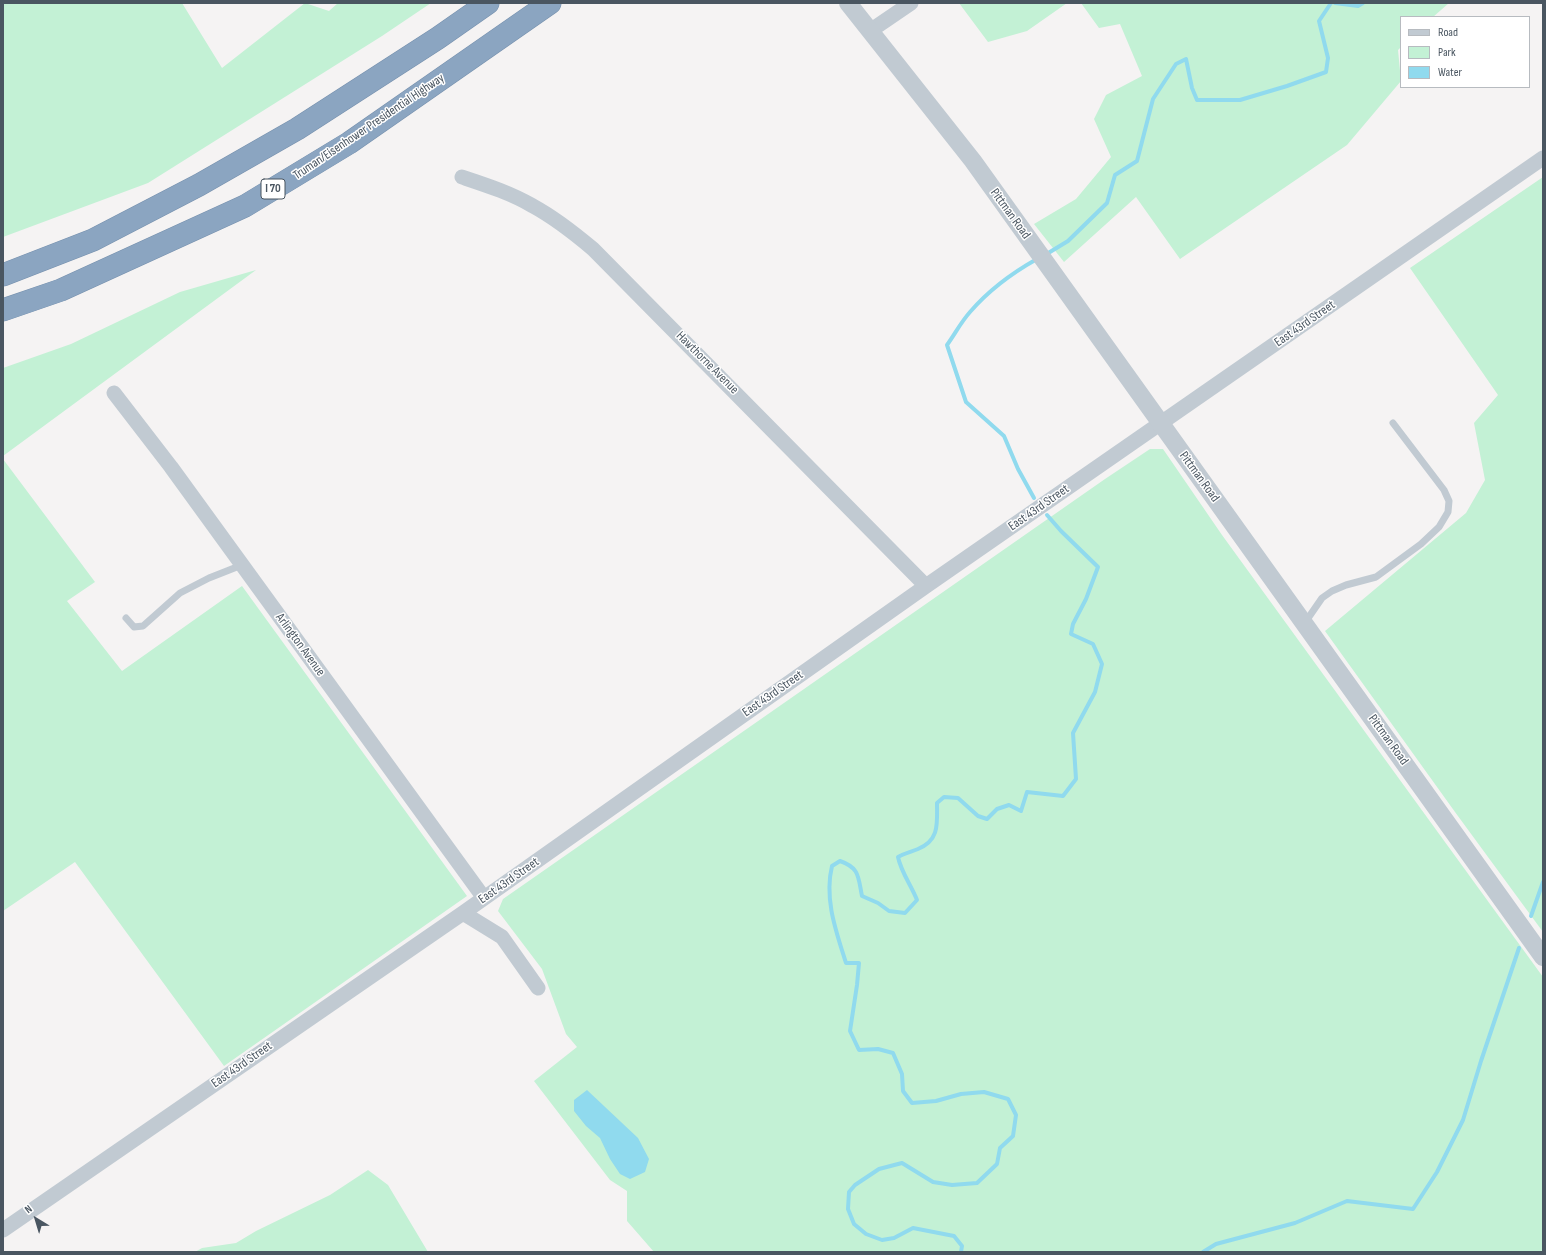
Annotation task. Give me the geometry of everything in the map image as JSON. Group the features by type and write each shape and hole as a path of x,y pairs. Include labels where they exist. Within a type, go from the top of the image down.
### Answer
{"highway":[{"path":"3,275 93,240 199,185 297,129 438,38 488,3"},
{"name":"Truman/Eisenhower Presidential Highway","path":"3,310 61,290 245,206 349,143 550,3"}],"street":[{"name":"Pittman Road","path":"848,3 973,161 1543,956"},
{"path":"870,31 911,3"},
{"name":"East 43rd Street","path":"3,1230 463,913 926,586 1543,158"},
{"name":"Hawthorne Avenue","path":"462,177 496,188 532,205 562,224 593,249 926,586"},
{"name":"Arlington Avenue","path":"114,393 171,467 484,898"},
{"path":"463,913 502,937 538,988"}],"lane":[{"path":"1304,624 1322,598 1332,591 1346,585 1376,577 1421,544 1439,528 1448,512 1449,501 1444,490 1393,423"},
{"path":"126,618 134,627 144,626 180,593 209,578 242,565"}],"green space":[{"path":"3,3 182,3 222,68 305,3 329,11 338,3 431,3 382,36 148,183 3,237"},
{"path":"959,3 1067,3 1027,31 988,42"},
{"path":"1081,3 1449,3 1434,16 1400,16 1400,48 1398,50 1400,82 1347,145 1180,259 1136,197 1064,262 1034,224 1076,199 1111,157 1094,119 1106,95 1142,76 1120,24 1099,28"},
{"path":"1543,177 1543,932 1325,631 1466,513 1485,480 1474,423 1498,395 1410,268"},
{"path":"256,270 3,456 3,368 71,344 180,292"},
{"path":"1150,449 1163,449 1222,535 1543,977 1543,1252 654,1252 627,1221 627,1191 610,1180 534,1081 577,1047 566,1034 542,969 498,911 503,899"},
{"path":"3,459 95,582 67,601 122,671 242,586 467,896 224,1066 75,862 3,911"},
{"path":"368,1170 388,1185 428,1252 195,1252 202,1248 236,1243 256,1231 330,1195"}],"water":[{"path":"587,1090 638,1138 649,1159 645,1172 630,1179 620,1174 610,1159 600,1138 586,1126 574,1111 574,1100"}],"waterway":[{"path":"1045,255 1068,241 1107,203 1115,175 1137,161 1153,99 1176,64 1186,59 1192,88 1197,100 1240,100 1287,86 1326,72 1328,58 1319,21 1331,3"},
{"path":"1335,3 1358,6 1363,3"},
{"path":"1034,498 1018,469 1004,436 966,402 947,345 967,316 985,296 1010,276 1037,259"},
{"path":"961,1252 962,1246 954,1236 913,1228 894,1238 882,1240 866,1234 854,1224 848,1209 849,1192 855,1185 879,1169 902,1163 933,1182 952,1185 977,1183 997,1164 1000,1148 1013,1136 1016,1115 1008,1099 984,1092 961,1094 936,1101 912,1103 903,1091 902,1074 893,1053 878,1049 859,1050 850,1031 859,963 846,963 832,915 829,891 830,878 832,866 840,861 847,864 855,870 859,878 862,896 878,903 889,911 905,913 917,900 901,868 898,857 925,845 934,836 937,824 937,803 944,797 958,798 978,816 987,819 997,809 1009,805 1021,811 1027,792 1063,796 1076,779 1073,733 1095,692 1102,664 1093,644 1071,634 1073,624 1086,599 1098,567 1061,531 1047,515"},
{"path":"1531,916 1543,882"},
{"path":"1203,1252 1216,1244 1295,1223 1347,1201 1413,1209 1437,1172 1463,1120 1519,948"}]}
